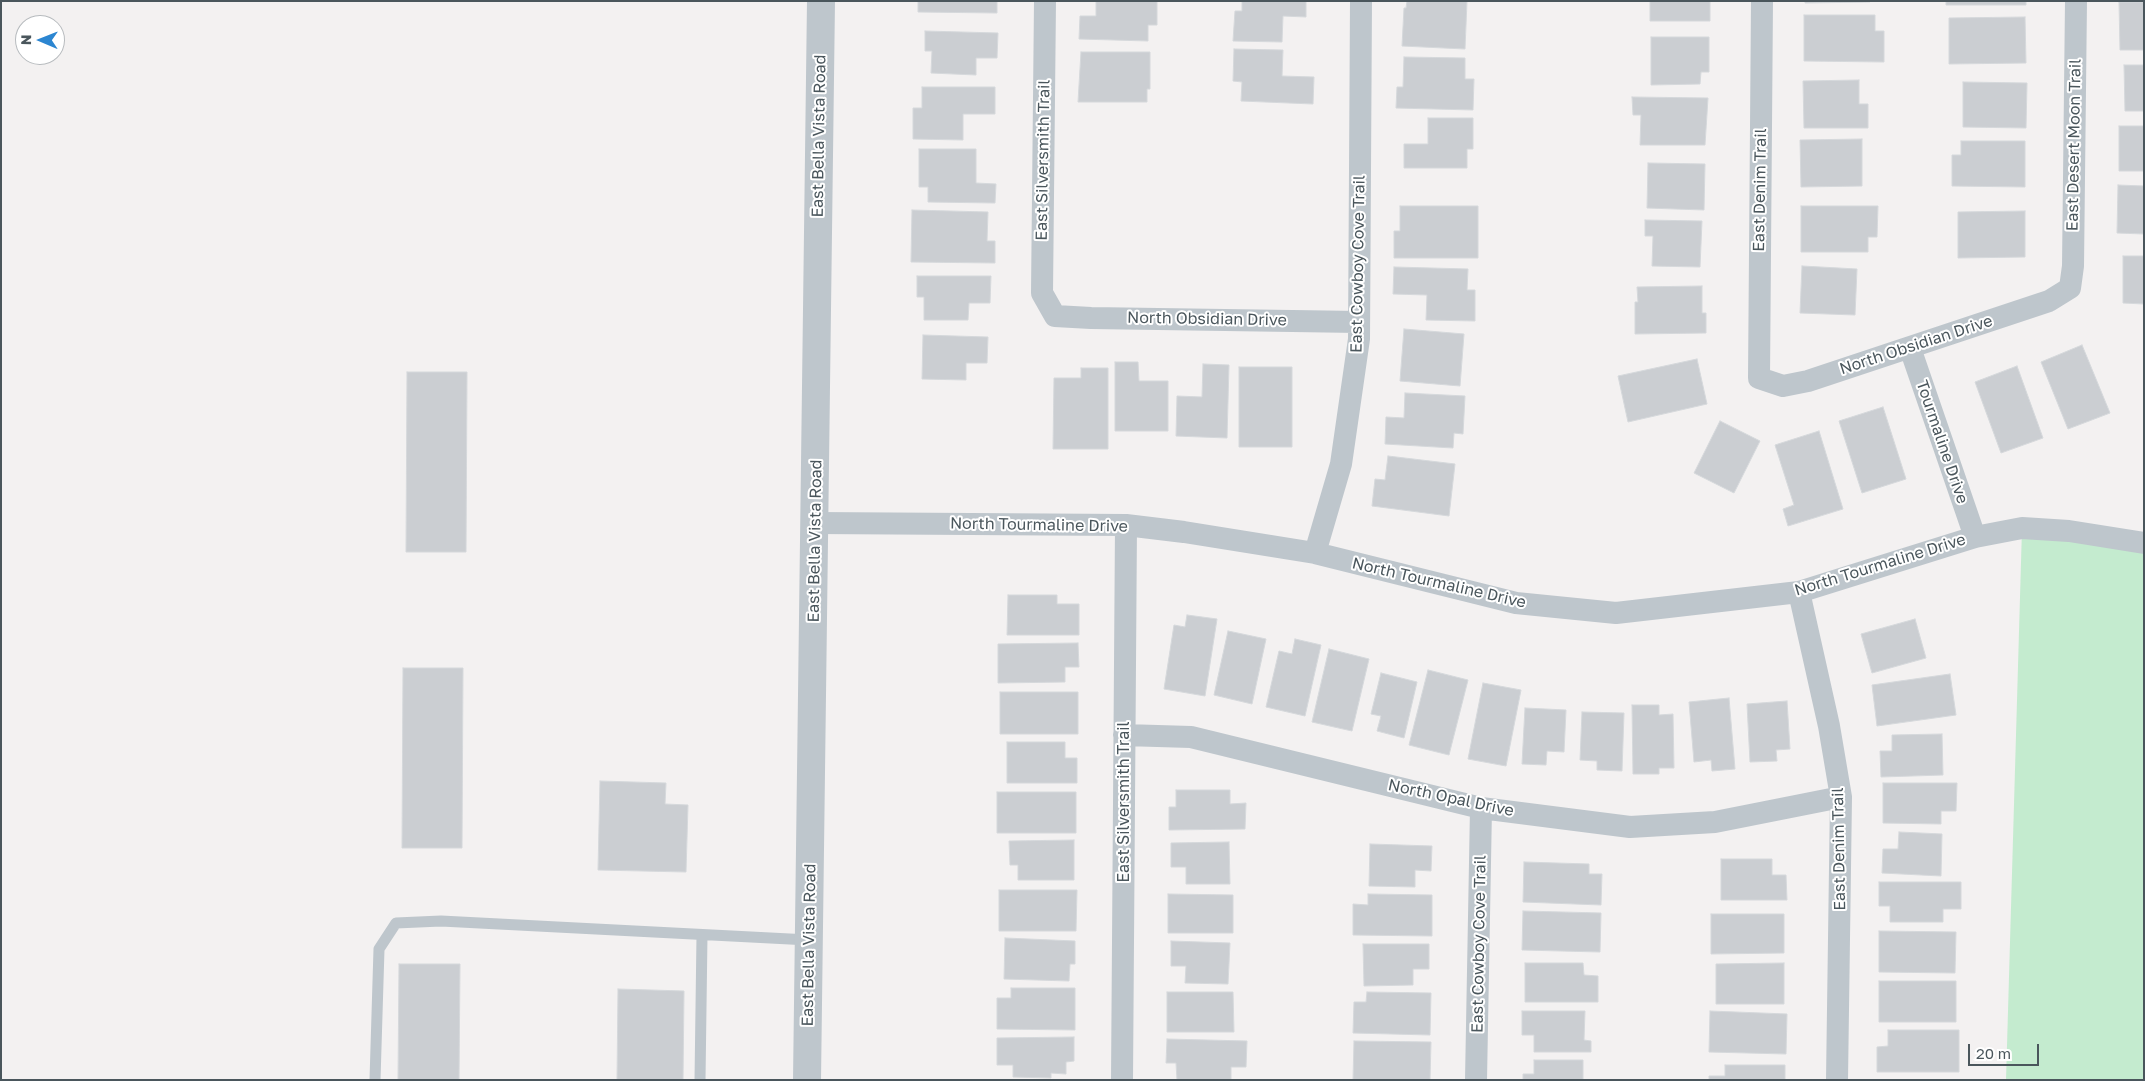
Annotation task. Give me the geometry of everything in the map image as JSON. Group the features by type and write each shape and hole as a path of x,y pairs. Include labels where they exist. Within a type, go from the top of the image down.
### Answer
{"street":[{"name":"East Bella Vista Road","path":"807,1080 821,1"},
{"name":"East Silversmith Trail","path":"1045,1 1042,293 1055,316"},
{"name":"East Cowboy Cove Trail","path":"1315,553 1341,464 1359,339 1361,1"},
{"name":"East Denim Trail","path":"1759,378 1762,1"},
{"name":"East Desert Moon Trail","path":"2070,288 2073,266 2076,1"},
{"name":"North Obsidian Drive","path":"1759,378 1783,386 1808,381 2048,301 2070,288"},
{"name":"North Obsidian Drive","path":"1055,316 1359,322"},
{"name":"Tourmaline Drive","path":"1910,348 1975,537"},
{"name":"North Tourmaline Drive","path":"815,523 1126,525 1184,532 1315,553 1516,604 1616,613 1799,592 1975,537 2022,528 2069,531 2144,543"},
{"name":"East Silversmith Trail","path":"1122,1080 1126,525"},
{"name":"East Denim Trail","path":"1799,592 1829,726 1841,797 1837,1080"},
{"name":"North Opal Drive","path":"1124,735 1191,737 1481,808 1630,827 1715,822 1841,797"},
{"name":"East Cowboy Cove Trail","path":"1476,1080 1481,808"}],"lane":[{"path":"375,1080 379,949 396,923 441,921 809,940"},
{"path":"700,1080 702,934"}],"green space":[{"path":"2022,528 2144,543 2144,1080 2006,1080"}],"building":[{"path":"918,1 997,1 997,13 918,12"},
{"path":"1096,1 1157,1 1157,25 1148,25 1148,41 1079,39 1080,16 1096,16"},
{"path":"1242,1 1306,1 1306,17 1283,16 1282,42 1233,41 1235,11 1242,11"},
{"path":"1407,1 1467,1 1465,49 1402,46 1404,8 1406,8"},
{"path":"1650,1 1710,1 1710,21 1650,21"},
{"path":"1805,1 1870,1 1870,2 1805,3"},
{"path":"1946,1 2026,1 2026,5 1946,5"},
{"path":"2119,2 2144,2 2144,50 2120,50"},
{"path":"1804,15 1875,15 1875,31 1884,31 1884,62 1804,61"},
{"path":"2025,17 2026,63 1949,64 1949,18"},
{"path":"925,31 998,33 997,58 976,58 976,75 931,73 932,51 925,51"},
{"path":"1651,37 1709,37 1709,72 1701,72 1700,84 1651,85"},
{"path":"1234,49 1283,50 1282,76 1314,77 1313,104 1241,101 1242,82 1233,81"},
{"path":"1081,52 1150,52 1150,89 1147,89 1147,102 1078,102"},
{"path":"1404,57 1465,58 1465,79 1474,79 1473,110 1396,108 1397,87 1403,87"},
{"path":"2124,65 2144,65 2144,111 2125,111"},
{"path":"1859,80 1859,104 1868,104 1868,128 1804,128 1803,81"},
{"path":"1963,82 2027,83 2026,128 1963,127"},
{"path":"922,87 995,87 995,114 963,114 963,140 913,139 913,108 922,108"},
{"path":"1632,97 1708,98 1705,145 1640,145 1641,115 1633,115"},
{"path":"1428,118 1473,118 1473,149 1467,149 1467,168 1404,168 1404,144 1428,144"},
{"path":"2119,126 2144,126 2144,171 2119,171"},
{"path":"1862,139 1862,186 1801,187 1800,140"},
{"path":"1961,141 2025,141 2025,187 1952,186 1952,155 1961,155"},
{"path":"919,149 976,149 976,183 996,184 995,203 928,202 928,187 919,187"},
{"path":"1648,163 1705,164 1704,210 1647,208"},
{"path":"2118,185 2144,186 2144,234 2117,233"},
{"path":"1400,206 1478,206 1478,258 1394,258 1394,231 1400,231"},
{"path":"1801,206 1878,206 1877,237 1868,237 1868,252 1801,252"},
{"path":"912,210 988,212 987,241 995,241 995,263 911,262"},
{"path":"2025,211 2025,257 1958,258 1958,212"},
{"path":"1645,220 1702,221 1700,267 1652,266 1653,236 1645,236"},
{"path":"2123,256 2144,256 2144,304 2123,303"},
{"path":"1802,266 1857,269 1855,315 1800,313"},
{"path":"1394,267 1468,269 1467,290 1475,290 1475,321 1426,320 1427,295 1393,294"},
{"path":"917,276 991,276 990,303 969,303 968,320 924,320 924,297 917,297"},
{"path":"1702,286 1702,313 1706,313 1706,333 1635,334 1635,302 1638,302 1637,287"},
{"path":"1404,329 1464,334 1460,386 1400,381"},
{"path":"923,335 988,337 987,363 966,363 966,380 922,379"},
{"path":"2082,345 2110,413 2068,429 2041,362"},
{"path":"1697,359 1707,404 1628,422 1618,376"},
{"path":"1115,362 1138,362 1139,381 1168,381 1168,431 1115,431"},
{"path":"1203,364 1229,365 1227,438 1176,436 1177,396 1202,397"},
{"path":"2017,366 2043,438 2001,453 1975,382"},
{"path":"1239,367 1292,367 1292,447 1239,447"},
{"path":"1081,368 1108,368 1108,449 1053,449 1054,378 1081,378"},
{"path":"407,372 467,372 466,552 406,552"},
{"path":"1405,393 1465,396 1463,434 1454,433 1453,448 1385,444 1386,417 1404,418"},
{"path":"1883,407 1906,479 1862,493 1839,421"},
{"path":"1720,421 1760,441 1734,493 1694,473"},
{"path":"1819,431 1843,509 1788,526 1783,509 1794,505 1775,445"},
{"path":"1388,456 1455,464 1449,516 1372,506 1375,479 1385,480"},
{"path":"1008,595 1057,595 1057,604 1079,604 1079,635 1007,635"},
{"path":"1187,615 1217,619 1205,696 1164,689 1174,625 1185,627"},
{"path":"1915,619 1926,658 1872,673 1861,634"},
{"path":"1228,631 1266,639 1252,704 1214,695"},
{"path":"1295,639 1321,645 1305,716 1266,707 1279,651 1292,654"},
{"path":"1078,643 1079,667 1065,667 1065,682 998,683 998,644"},
{"path":"1329,649 1369,659 1352,731 1312,722"},
{"path":"403,668 463,668 462,848 402,848"},
{"path":"1428,670 1468,680 1449,755 1409,745"},
{"path":"1381,673 1417,682 1404,738 1377,731 1381,716 1371,714"},
{"path":"1950,674 1956,715 1877,726 1872,685"},
{"path":"1483,683 1521,690 1506,766 1468,759"},
{"path":"1000,692 1078,692 1078,734 1000,734"},
{"path":"1729,698 1735,769 1712,771 1711,760 1694,762 1689,702"},
{"path":"1787,701 1790,749 1776,750 1777,761 1750,762 1747,704"},
{"path":"1632,705 1659,705 1659,715 1673,714 1674,768 1659,768 1659,774 1633,774"},
{"path":"1525,708 1566,710 1564,752 1547,751 1546,765 1522,764"},
{"path":"1582,712 1624,713 1622,771 1597,770 1597,761 1580,760"},
{"path":"1942,734 1943,775 1881,777 1880,751 1892,751 1892,735"},
{"path":"1007,742 1065,742 1065,758 1077,758 1077,783 1007,783"},
{"path":"600,781 666,783 665,804 688,805 686,872 598,870"},
{"path":"1883,783 1957,783 1956,811 1941,811 1941,824 1883,823"},
{"path":"1176,790 1230,790 1230,804 1246,803 1245,829 1169,830 1169,807 1176,807"},
{"path":"997,792 1076,792 1076,833 997,833"},
{"path":"1899,832 1942,834 1941,876 1882,873 1883,849 1898,849"},
{"path":"1074,840 1074,880 1018,880 1018,865 1010,865 1009,841"},
{"path":"1229,842 1230,884 1186,884 1186,867 1171,867 1171,843"},
{"path":"1370,844 1432,846 1431,871 1415,870 1415,887 1369,886"},
{"path":"1721,859 1772,859 1772,875 1786,875 1787,900 1721,900"},
{"path":"1524,862 1589,864 1589,874 1602,874 1601,905 1523,902"},
{"path":"1879,882 1961,882 1961,909 1943,909 1943,922 1890,922 1890,906 1879,906"},
{"path":"999,890 1077,890 1076,931 999,931"},
{"path":"1168,894 1233,895 1233,933 1168,933"},
{"path":"1368,894 1432,895 1432,936 1353,935 1353,904 1368,905"},
{"path":"1523,911 1601,913 1600,952 1522,950"},
{"path":"1711,914 1784,914 1784,953 1711,954"},
{"path":"1879,931 1956,932 1955,973 1879,972"},
{"path":"1005,938 1075,941 1075,964 1070,964 1069,981 1004,979"},
{"path":"1171,941 1230,943 1228,984 1185,983 1186,966 1171,966"},
{"path":"1363,944 1429,944 1429,969 1413,969 1413,985 1364,986"},
{"path":"1525,963 1583,963 1584,975 1598,976 1598,1002 1525,1002"},
{"path":"1784,963 1784,1004 1716,1004 1716,964"},
{"path":"399,964 460,964 459,1080 398,1080"},
{"path":"1879,981 1956,981 1956,1022 1879,1022"},
{"path":"1011,988 1075,988 1075,1030 997,1029 997,998 1011,998"},
{"path":"618,989 684,991 683,1080 617,1080"},
{"path":"1167,992 1233,992 1234,1032 1167,1032"},
{"path":"1367,992 1431,993 1430,1035 1353,1033 1354,1002 1366,1002"},
{"path":"1522,1011 1585,1011 1584,1040 1591,1041 1591,1052 1534,1052 1534,1035 1522,1035"},
{"path":"1710,1011 1787,1014 1786,1054 1709,1052"},
{"path":"1888,1030 1959,1030 1959,1072 1877,1072 1877,1047 1888,1046"},
{"path":"1074,1037 1074,1061 1066,1062 1066,1074 1051,1073 1051,1078 1013,1077 1013,1065 997,1065 997,1038"},
{"path":"1167,1039 1247,1041 1246,1067 1231,1067 1231,1080 1177,1080 1176,1063 1166,1063"},
{"path":"1354,1041 1431,1042 1430,1080 1353,1080"},
{"path":"1534,1060 1583,1060 1583,1080 1523,1080 1523,1074 1534,1074"},
{"path":"1725,1065 1785,1065 1785,1080 1709,1080 1709,1076 1725,1076"}]}
